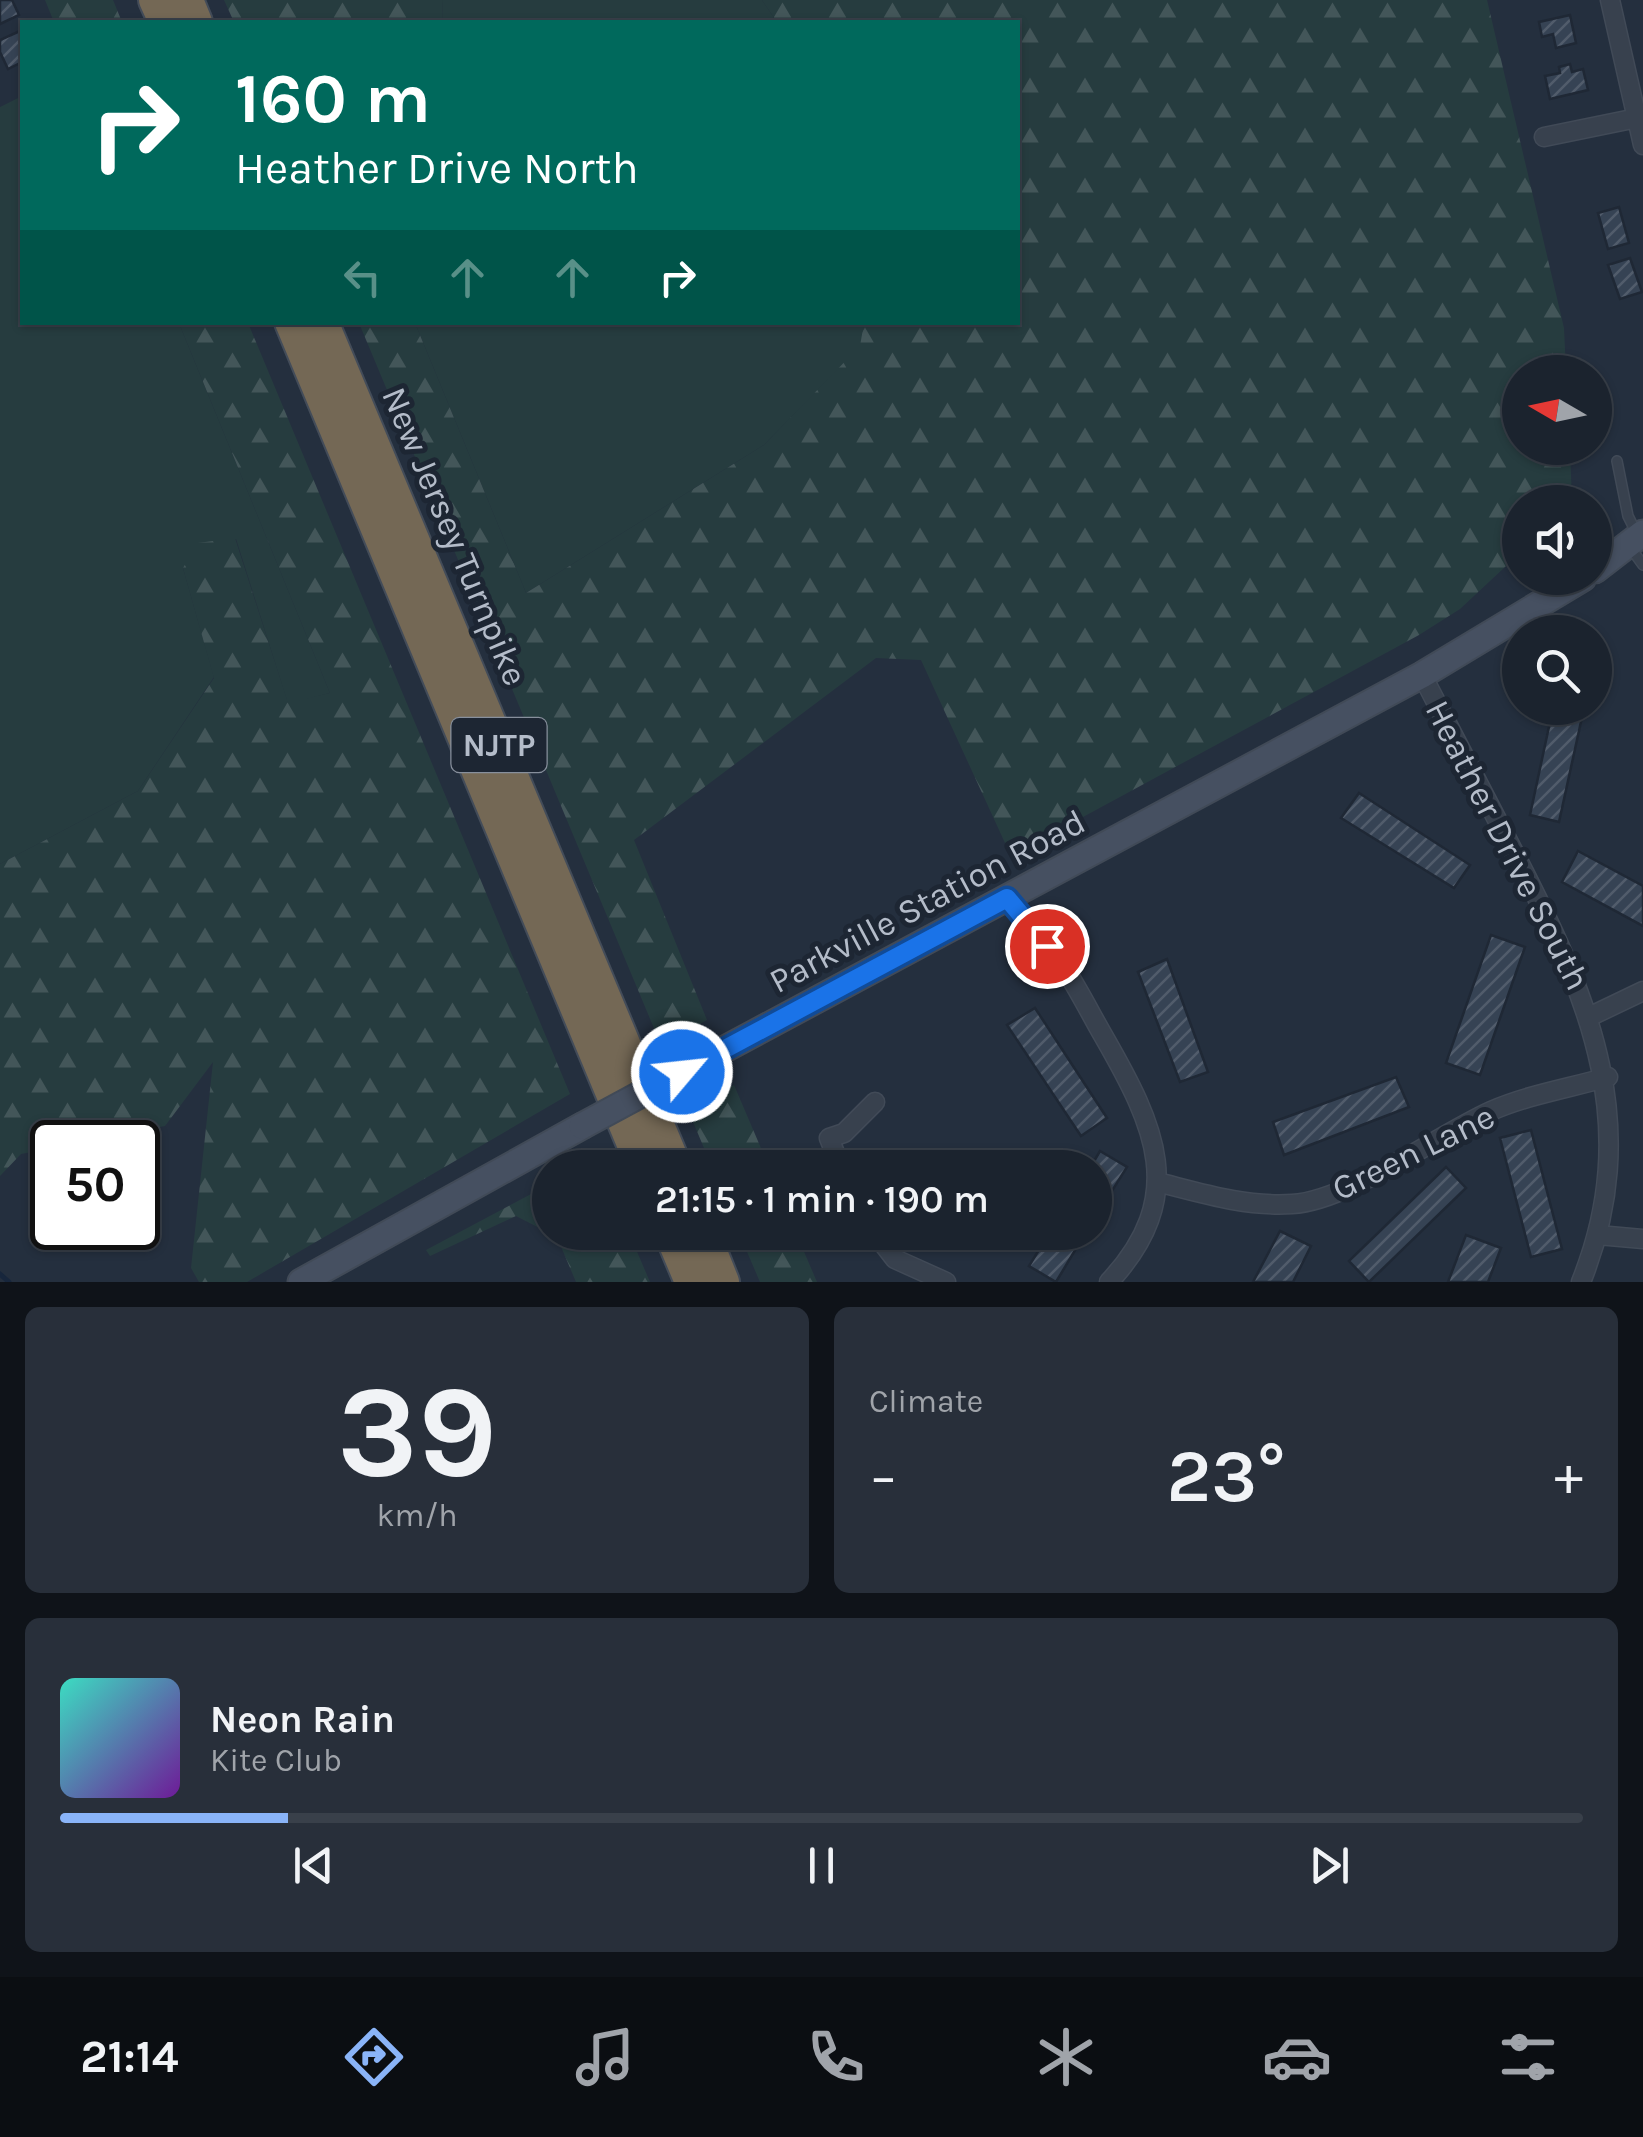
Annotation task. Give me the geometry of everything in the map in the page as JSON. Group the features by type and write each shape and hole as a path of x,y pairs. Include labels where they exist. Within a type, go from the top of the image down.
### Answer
{"highway":[{"name":"New Jersey Turnpike","path":"292,325 636,1150"},
{"name":"New Jersey Turnpike","path":"323,325 668,1150"},
{"path":"678,1250 691,1282"},
{"path":"711,1250 724,1282"}],"main road":[{"path":"1612,560 1638,545"},
{"name":"Parkville Station Road","path":"305,1281 582,1126 1422,675 1556,595"}],"street":[{"path":"1610,0 1643,145"},
{"path":"1544,137 1637,118"},
{"name":"Heather Drive South","path":"1422,675 1556,934 1593,1016 1617,1138 1609,1206 1581,1282"},
{"path":"1007,898 1062,964 1138,1096 1154,1147 1157,1182 1142,1236 1109,1282"},
{"name":"Heather Drive South","path":"1593,1016 1643,991"},
{"name":"Green Lane","path":"1157,1182 1241,1202 1310,1202 1374,1174 1495,1109 1608,1077"},
{"path":"834,1150 830,1138 844,1133 876,1102"},
{"path":"1598,1234 1643,1238"},
{"path":"888,1250 895,1260 946,1282"}],"lane":[{"path":"1617,461 1638,545"}],"green space":[{"path":"45,0 113,0 121,20 53,20"},
{"path":"224,0 442,0 443,20 233,20"},
{"path":"442,0 762,0 776,20 443,20"},
{"path":"762,0 1487,0 1564,328 1565,355 1502,355 1502,465 1571,465 1571,485 1502,485 1502,570 1460,609 1419,635 1011,856 921,660 876,658 634,840 707,1020 661,1045 360,325 416,325 526,593 764,445 860,346 864,325 1020,325 1020,20 776,20"},
{"path":"20,97 20,325 180,325 330,693 288,704 236,539 183,568 214,677 138,791 0,864 0,107"},
{"path":"180,325 249,325 570,1094 247,1282 199,1282 191,1268 213,1062 165,1126 160,1127 160,1120 30,1120 30,1152 21,1154 0,1176 0,864 138,791 214,678 183,568 198,543 235,538 288,703 330,693"},
{"path":"416,325 864,325 861,346 764,445 526,593"},
{"path":"734,1085 762,1150 705,1150 688,1110"},
{"path":"532,1194 532,1224 516,1216 430,1256 426,1250"},
{"path":"562,1250 636,1250 650,1282 576,1282"},
{"path":"746,1250 803,1250 817,1282 760,1282"}],"building":[{"path":"0,0 12,0 19,15 0,24"},
{"path":"1570,15 1576,43 1556,48 1553,34 1542,37 1539,22"},
{"path":"20,31 20,63 8,69 0,52 0,40"},
{"path":"1570,64 1572,72 1583,69 1588,90 1550,99 1545,76 1560,73 1559,67"},
{"path":"1619,207 1629,243 1608,249 1598,213"},
{"path":"1630,258 1642,292 1620,299 1608,265"},
{"path":"1549,725 1580,725 1559,822 1530,815"},
{"path":"1359,793 1470,865 1454,888 1341,818"},
{"path":"1578,851 1643,886 1643,926 1562,882"},
{"path":"1491,935 1525,947 1480,1075 1446,1063"},
{"path":"1167,959 1208,1072 1180,1082 1138,972"},
{"path":"1035,1008 1107,1118 1081,1136 1007,1025"},
{"path":"1396,1077 1409,1107 1284,1155 1273,1122"},
{"path":"1531,1130 1562,1249 1531,1257 1500,1138"},
{"path":"1112,1158 1127,1167 1112,1191"},
{"path":"1446,1167 1466,1188 1369,1282 1349,1261"},
{"path":"1280,1231 1311,1246 1293,1282 1253,1282"},
{"path":"1466,1235 1501,1248 1488,1282 1448,1282"},
{"path":"1039,1250 1075,1250 1056,1282 1029,1266"}],"waterway":[{"path":"0,1274 9,1282"}],"route":[{"path":"682,1072 1007,898 1047,946"}]}
